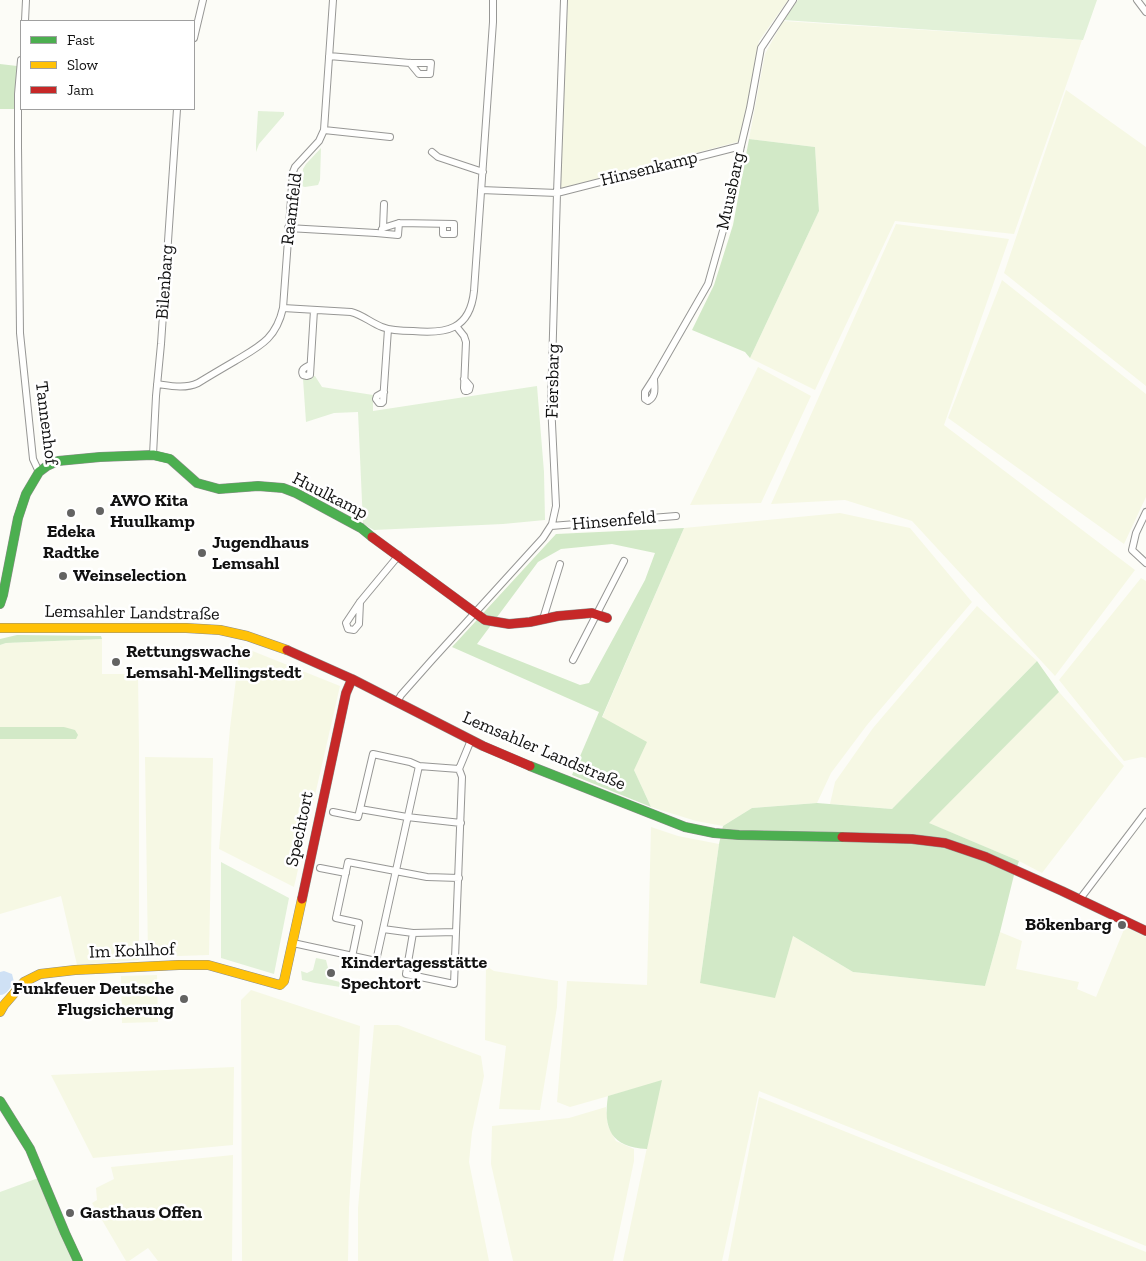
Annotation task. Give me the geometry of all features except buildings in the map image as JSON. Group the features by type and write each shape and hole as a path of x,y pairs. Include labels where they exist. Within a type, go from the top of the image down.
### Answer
{"street":[{"path":"25,20 26,0"},
{"path":"195,34 203,0"},
{"path":"333,0 324,130 390,137"},
{"path":"283,308 356,313 388,329 437,332 456,326 468,315 473,303 482,190 493,0"},
{"name":"Fiersbarg","path":"397,702 401,695 474,612 543,538 551,526 555,514 552,403 564,0"},
{"name":"Muusbarg","path":"654,378 708,284 726,220 761,48 793,0"},
{"path":"1137,0 1146,12"},
{"path":"329,56 410,63"},
{"name":"Tannenhof","path":"0,604 18,518 26,494 39,472 33,459 20,333 18,94 20,71"},
{"name":"Bilenbarg","path":"153,455 177,110"},
{"name":"Raamfeld","path":"157,384 182,387 194,384 258,348 276,328 283,308 293,172 295,167 319,140 324,130"},
{"name":"Hinsenkamp","path":"482,190 557,193 741,146"},
{"path":"432,152 438,158 483,172"},
{"path":"383,228 384,204"},
{"path":"288,228 398,235 399,223"},
{"path":"376,233 383,228 399,223 443,224"},
{"path":"310,364 314,310"},
{"path":"456,326 466,342 464,379"},
{"path":"384,392 388,329"},
{"name":"Huulkamp","path":"39,472 47,466 58,462 85,458 153,455 170,459 197,483 219,489 258,486 282,488 296,493 357,526 485,620 509,624 580,613 597,614"},
{"path":"1146,512 1136,533 1132,550 1146,563"},
{"name":"Hinsenfeld","path":"551,526 676,516"},
{"path":"360,602 399,556"},
{"path":"573,660 624,561"},
{"path":"543,619 560,564"},
{"path":"597,614 607,618"},
{"name":"Lemsahler Landstraße","path":"0,628 186,628 220,630 247,636 280,646 352,679 471,740 536,769 699,831 739,835 912,839 945,843 986,857 1146,931"},
{"name":"Spechtort","path":"280,985 284,981 293,943 346,693 352,679"},
{"path":"413,933 406,974 454,984 461,823 462,777 460,769 471,740"},
{"path":"333,812 358,817 373,754 410,762 419,766 460,769"},
{"path":"293,943 376,961 419,766"},
{"path":"360,809 461,823"},
{"path":"1080,899 1146,812"},
{"path":"352,957 360,922 336,918 348,862 427,877 459,878"},
{"path":"320,868 346,873"},
{"path":"383,929 413,933 456,932"},
{"name":"Im Kohlhof","path":"0,1012 24,982 29,979 40,974 75,970 208,965 280,985"},
{"path":"0,1101 30,1149 78,1261"}],"green space":[{"path":"568,0 788,0 759,41 741,141 558,189"},
{"path":"798,0 1097,0 1083,40 783,20"},
{"path":"783,21 1082,40 1014,234 895,221 815,390 750,358 819,211 815,147 749,139 765,54"},
{"path":"0,64 17,66 15,109 0,109"},
{"path":"1066,90 1146,147 1146,386 1004,273"},
{"path":"258,111 284,112 284,115 259,144 256,152 256,143"},
{"path":"749,139 815,147 819,211 750,358 745,352 692,330 714,285 733,225"},
{"path":"321,148 320,180 318,185 301,186 303,169"},
{"path":"896,224 1009,239 944,425 1135,570 1055,676 912,521 845,500 771,504"},
{"path":"1002,280 1146,394 1146,497 1124,544 948,418"},
{"path":"758,367 811,396 761,503 690,505"},
{"path":"315,376 322,387 373,395 373,411 537,386 544,472 545,520 503,524 374,530 363,524 358,412 334,413 306,422 303,379"},
{"path":"840,513 910,528 972,602 867,725 831,773 817,803 752,808 723,826 696,821 651,807 634,770 602,718 684,528"},
{"path":"684,528 602,717 647,742 634,770 651,807 572,775 599,712 452,647 556,534","holes":["612,544 655,553 645,580 589,683 580,685 477,644 538,562 561,549"]},
{"path":"1141,578 1146,581 1146,758 1142,757 1124,761 1059,680"},
{"path":"977,606 1037,661 892,809 830,804 835,782 873,728"},
{"path":"17,635 101,636 102,639 6,643 0,645 0,639"},
{"path":"102,639 102,674 138,674 139,960 77,965 61,896 0,914 0,739 75,739 64,727 0,727 0,645 6,643"},
{"path":"240,646 340,686 294,887 219,849 230,728"},
{"path":"1037,661 1059,692 929,823 1019,861 985,986 853,972 793,936 775,998 700,983 723,826 752,808 817,803 892,809"},
{"path":"1059,692 1124,766 1042,873 1019,861 928,823"},
{"path":"0,727 64,727 75,730 78,735 76,739 0,739"},
{"path":"145,757 213,758 209,955 148,957"},
{"path":"651,827 678,836 719,844 700,983 793,936 853,972 985,986 1000,932 1022,941 1016,969 1079,982 1077,989 1096,997 1125,927 1146,937 1146,1246 759,1091 722,1261 623,1261 661,1081 570,1107 557,1102 567,981 647,985"},
{"path":"221,862 289,898 274,974 221,958"},
{"path":"316,958 326,960 328,968 326,976 328,979 360,987 359,990 302,980 301,971 307,973 313,970"},
{"path":"486,966 494,971 558,981 557,1007 540,1110 499,1109 506,1046 485,1040"},
{"path":"157,975 158,1022 122,1023 121,976"},
{"path":"251,990 360,1026 349,1208 348,1261 242,1261 241,1000"},
{"path":"374,1025 398,1025 481,1056 484,1076 472,1132 469,1162 489,1261 358,1261 358,1208"},
{"path":"234,1067 233,1145 93,1158 51,1075"},
{"path":"662,1080 647,1149 625,1145 612,1134 609,1127 607,1118 608,1096"},
{"path":"759,1097 1146,1252 1146,1261 728,1261"},
{"path":"606,1107 608,1126 616,1141 634,1149 634,1161 613,1261 513,1261 491,1164 492,1126 569,1118"},
{"path":"233,1155 232,1261 158,1261 148,1248 129,1261 126,1261 92,1203 97,1200 96,1188 114,1179 111,1167"},
{"path":"41,1177 78,1261 0,1261 0,1192"}],"water":[{"path":"4,971 12,974 14,982 10,989 0,995 0,972"}],"traffic: fast":[{"path":"0,604 18,518 26,494 39,472 58,461 153,455 170,459 197,483 219,489 258,486 283,488 296,493 361,528 372,537"},
{"path":"530,766 685,827 714,833 739,835 842,837"},
{"path":"0,1101 30,1149 78,1261"}],"traffic: slow":[{"path":"0,628 186,628 220,630 247,636 287,650"},
{"path":"0,1012 24,982 40,974 75,970 208,965 280,985 284,981 302,899"}],"traffic: jam":[{"path":"372,537 485,620 509,624 592,613 607,618"},
{"path":"287,650 352,679 483,746 530,766"},
{"path":"302,899 346,693 352,679"},
{"path":"842,837 912,839 945,843 986,857 1146,931"}],"place":[{"name":"AWO Kita Huulkamp","path":"100,511"},
{"name":"Edeka Radtke","path":"71,513"},
{"name":"Jugendhaus Lemsahl","path":"202,553"},
{"name":"Weinselection","path":"63,576"},
{"name":"Rettungswache Lemsahl-Mellingstedt","path":"116,662"},
{"name":"Bökenbarg","path":"1122,925"},
{"name":"Kindertagesstätte Spechtort","path":"331,973"},
{"name":"Funkfeuer Deutsche Flugsicherung","path":"184,999"},
{"name":"Gasthaus Offen","path":"70,1213"}]}
